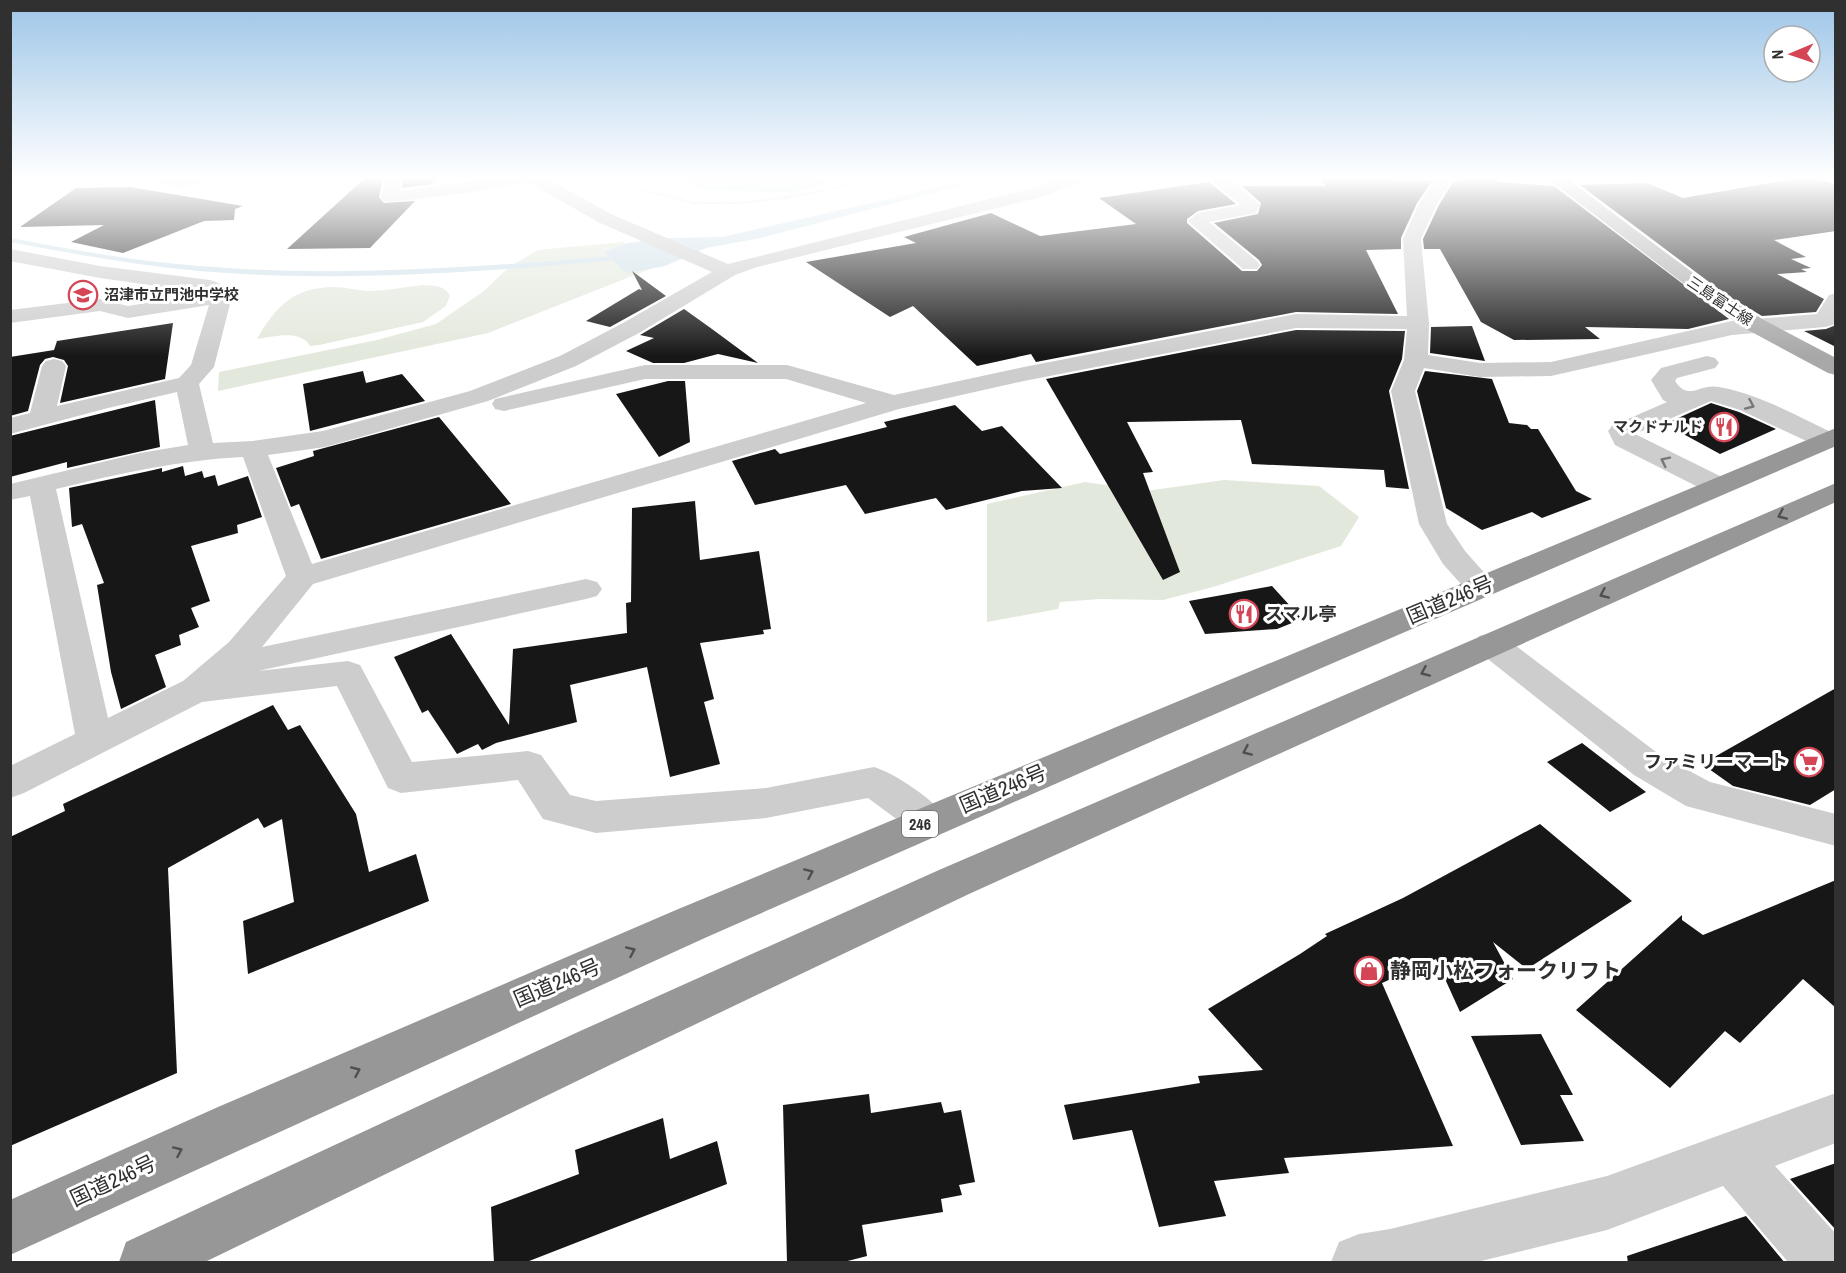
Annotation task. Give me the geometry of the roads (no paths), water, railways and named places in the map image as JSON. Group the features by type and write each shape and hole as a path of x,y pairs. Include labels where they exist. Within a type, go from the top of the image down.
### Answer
{"highway":[{"name":"国道246号","path":"10,1228 399,1051 928,821 1831,438"},
{"path":"146,1263 594,1048 954,882 1836,491"}],"main road":[{"name":"三島富士線","path":"1635,237 1680,274 1756,325 1836,368"}],"street":[{"path":"647,237 728,271"},
{"path":"10,492 41,483 202,451 253,449 325,439 479,396 568,361 631,328 728,271 757,261 853,237"},
{"path":"1216,237 1250,265"},
{"path":"1413,237 1418,323 1416,360 1403,391 1433,524 1454,557 1481,588"},
{"path":"10,255 100,272 210,286 222,296"},
{"path":"10,316 100,305 128,312 222,296"},
{"path":"10,426 104,400 187,383 202,367 222,296"},
{"path":"1416,360 1480,370 1551,369 1756,325 1825,320 1836,299"},
{"path":"10,783 195,690 241,650 302,577 893,403 1024,374 1296,321 1418,323"},
{"path":"1689,401 1672,395 1663,381 1669,373 1707,363"},
{"path":"42,417 54,366"},
{"path":"358,430 408,428 645,372 787,372 893,403"},
{"path":"187,383 202,451"},
{"path":"1718,486 1630,443 1620,435 1621,431 1708,393 1725,395 1831,438"},
{"path":"253,449 302,577"},
{"path":"41,483 95,741"},
{"path":"224,665 284,655 586,588"},
{"path":"1491,644 1647,765 1700,795 1836,830"},
{"path":"195,690 348,673 401,778 528,765 557,808 596,817 766,803 874,782 928,821"},
{"path":"1359,1263 1447,1253 1607,1203 1836,1118"},
{"path":"1733,1157 1823,1263"}],"water":[{"path":"762,237 706,248 665,266 626,273 604,252 628,243 669,238"}],"waterway":[{"path":"10,240 141,263 262,272 384,273 505,267 626,257"}],"place":[{"name":"沼津市立門池中学校","path":"83,295"},
{"name":"マクドナルド","path":"1724,427"},
{"name":"スマル亭","path":"1244,614"},
{"name":"ファミリーマート","path":"1809,762"},
{"name":"静岡小松フォークリフト","path":"1369,971"}]}
